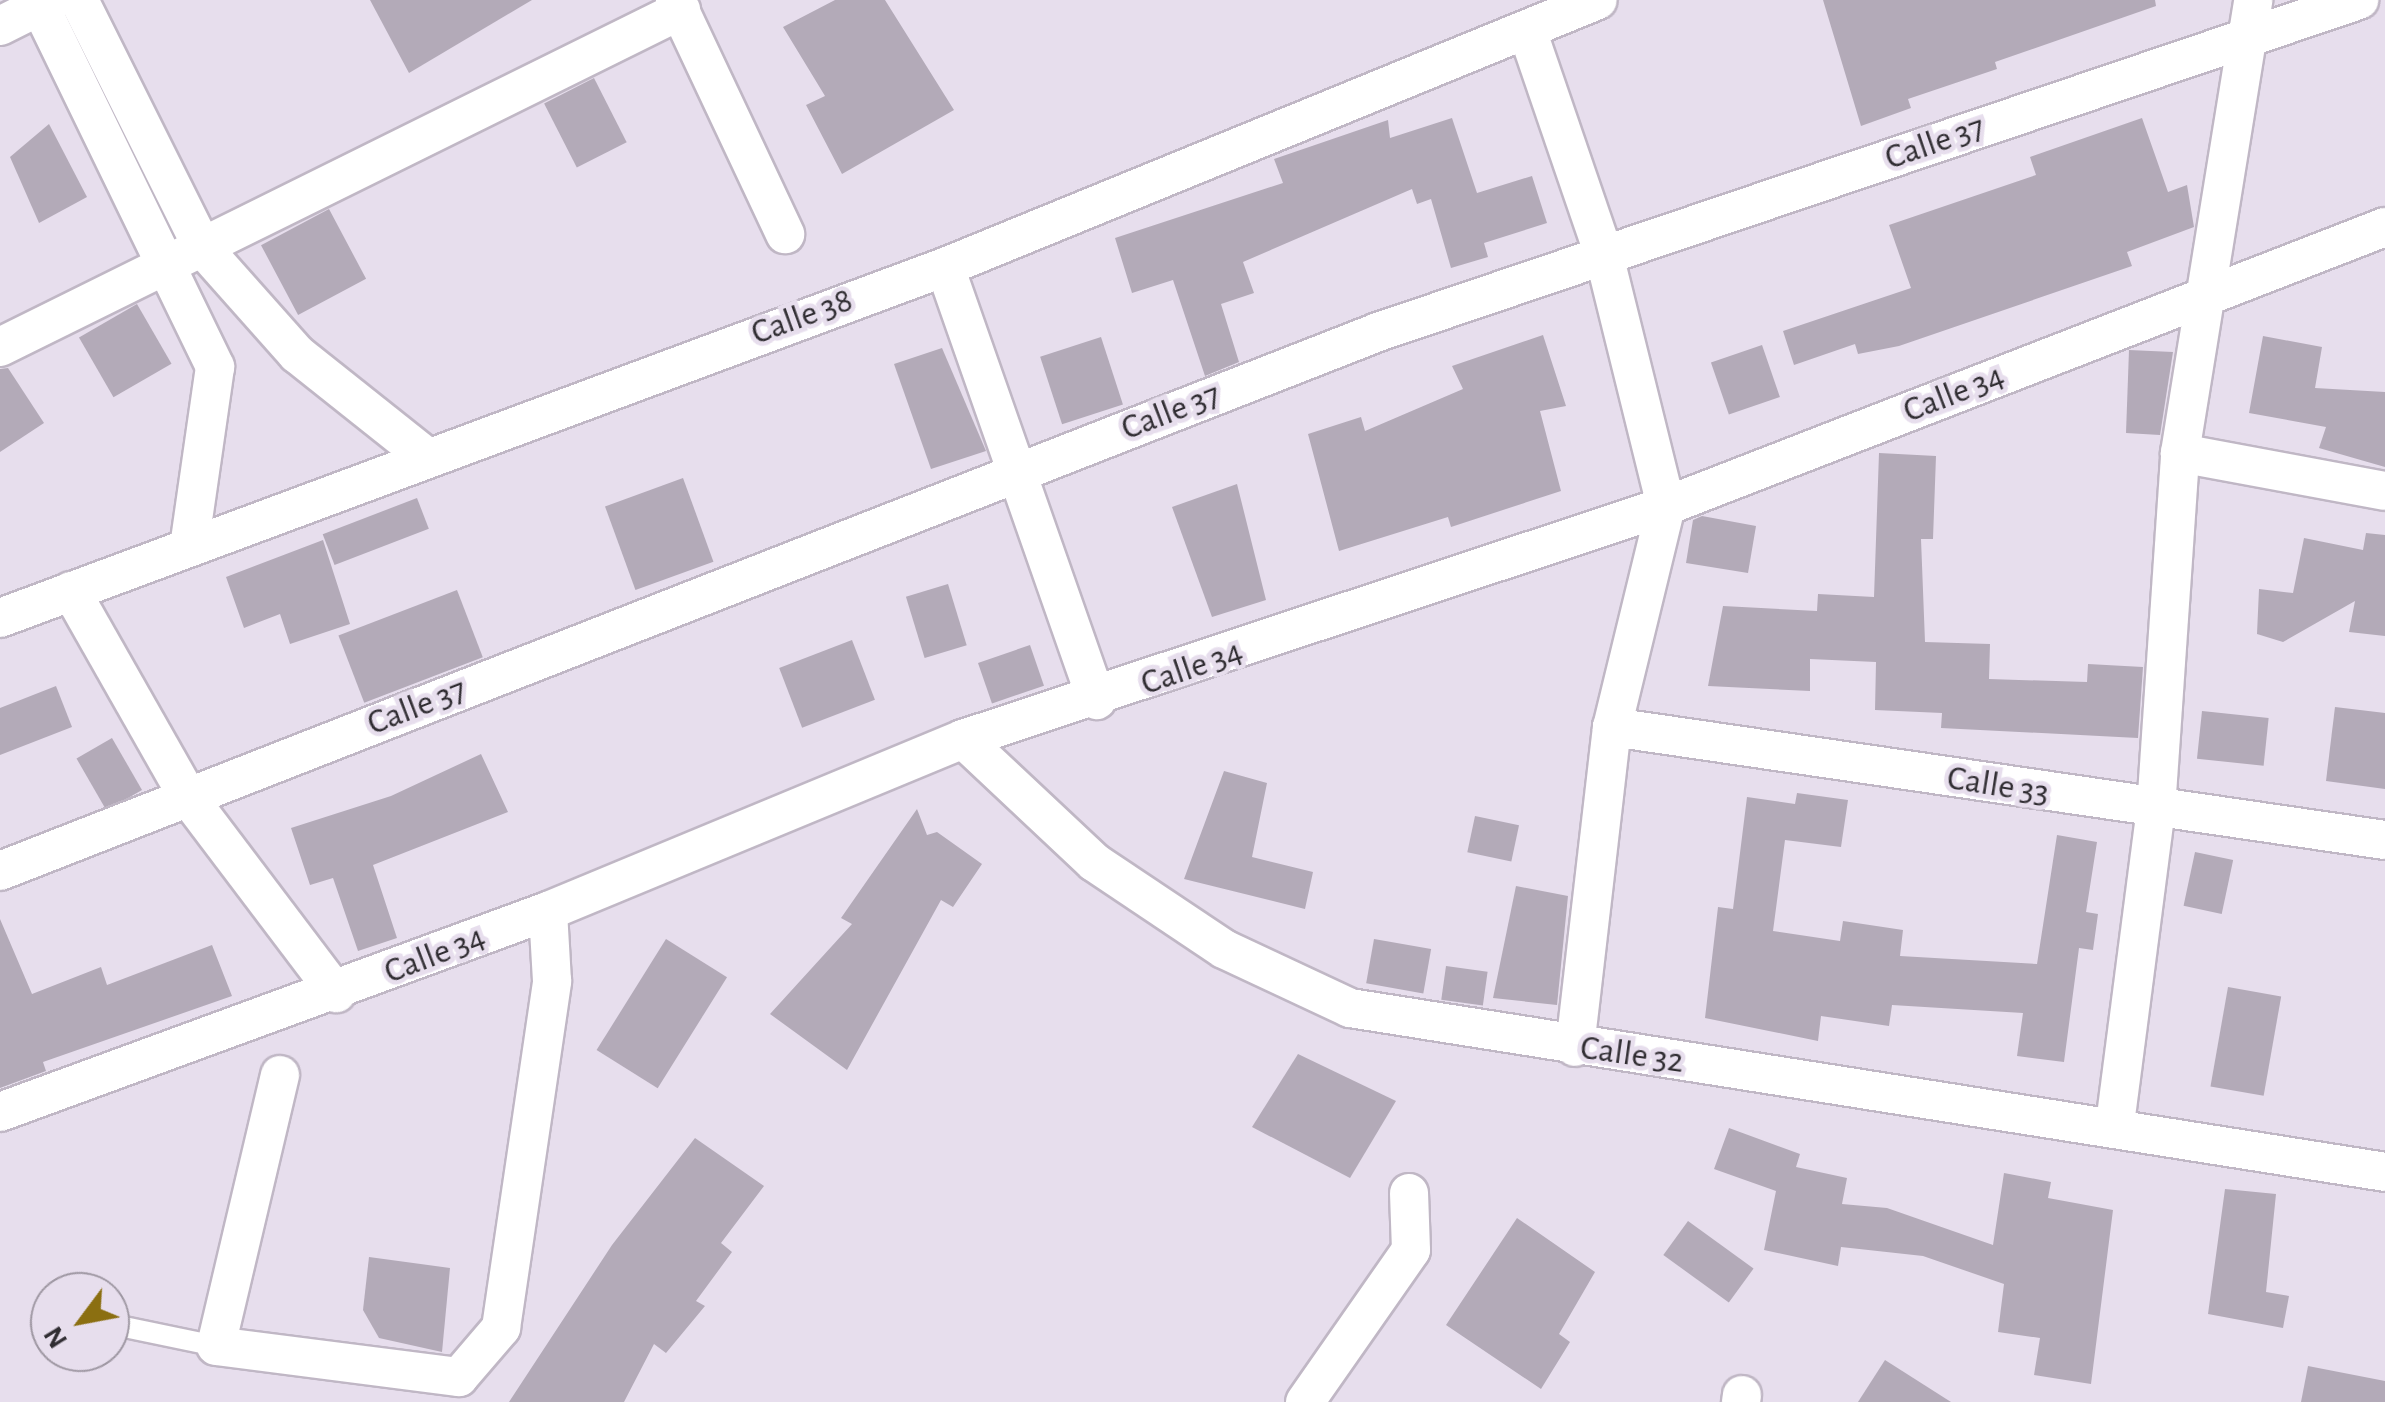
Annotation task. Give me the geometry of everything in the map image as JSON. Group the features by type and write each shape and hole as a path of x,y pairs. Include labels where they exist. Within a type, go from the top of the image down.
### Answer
{"street":[{"path":"79,0 202,247 297,354 424,456"},
{"name":"Calle 38","path":"0,618 424,456 946,268 1598,0"},
{"path":"2115,1124 2156,810 2180,453 2211,294 2253,0"},
{"name":"Calle 37","path":"0,871 1378,332 2359,0"},
{"path":"0,26 43,2 215,367 189,548"},
{"path":"0,347 678,5 786,234"},
{"path":"1527,30 1604,255 1666,506 1612,727 1576,1046"},
{"name":"Calle 34","path":"0,1112 336,993 548,911 962,739 1097,700 1666,506 2385,228"},
{"path":"946,268 1097,700"},
{"path":"2180,453 2385,490"},
{"path":"72,591 188,797 336,993"},
{"name":"Calle 33","path":"1612,727 2156,810 2385,840"},
{"name":"Calle 32","path":"962,739 1094,862 1224,949 1350,1008 1576,1046 2115,1124 2385,1172"},
{"path":"280,1075 216,1346 460,1378 481,1360 500,1328 531,1162 552,981 548,911"},
{"path":"1305,1402 1411,1250 1410,1193"}],"lane":[{"path":"130,1328 216,1346"}],"building":[{"path":"370,0 532,0 409,73"},
{"path":"835,0 885,0 954,110 842,174 806,105 825,96 783,27"},
{"path":"1823,0 2155,0 2156,6 1995,62 1997,69 1908,99 1911,108 1861,126"},
{"path":"594,78 627,142 577,168 544,103"},
{"path":"1452,118 1477,193 1532,176 1547,223 1484,243 1488,257 1451,268 1431,199 1417,204 1412,189 1243,262 1254,293 1221,304 1239,362 1205,376 1173,280 1132,293 1115,238 1283,183 1274,159 1388,120 1390,138"},
{"path":"2142,118 2168,192 2187,185 2194,227 2127,252 2132,266 1899,346 1858,354 1855,344 1794,365 1783,331 1911,288 1889,225 2036,175 2030,157"},
{"path":"49,124 87,197 39,223 10,157"},
{"path":"329,209 366,279 298,315 261,245"},
{"path":"137,304 172,364 113,397 79,338"},
{"path":"1543,335 1566,406 1540,411 1561,491 1451,527 1448,517 1339,551 1308,434 1361,417 1365,431 1463,389 1452,366"},
{"path":"2263,336 2322,347 2315,388 2385,392 2385,467 2319,448 2326,427 2249,413"},
{"path":"1101,337 1123,405 1062,424 1040,357"},
{"path":"1762,345 1780,397 1729,415 1711,363"},
{"path":"942,348 986,451 931,469 894,364"},
{"path":"2129,350 2173,352 2160,435 2126,433"},
{"path":"8,368 44,423 0,452 0,369"},
{"path":"1879,453 1936,456 1933,539 1921,539 1925,642 1990,644 1989,679 2087,682 2088,664 2143,667 2138,738 1941,728 1942,713 1875,710 1876,662 1810,659 1810,691 1708,686 1723,606 1817,611 1818,594 1874,597"},
{"path":"683,478 713,562 635,590 605,506"},
{"path":"1237,484 1266,600 1212,617 1172,507"},
{"path":"417,498 429,529 335,565 323,534"},
{"path":"1702,516 1756,526 1748,573 1686,563 1693,520"},
{"path":"2366,533 2385,535 2385,636 2349,632 2355,601 2283,642 2257,634 2259,589 2293,593 2304,538 2363,550"},
{"path":"323,540 350,624 290,644 280,614 244,628 226,577"},
{"path":"948,584 967,645 925,658 906,597"},
{"path":"457,590 483,657 364,703 338,636"},
{"path":"852,640 875,700 802,728 779,668"},
{"path":"1030,645 1044,686 992,704 978,663"},
{"path":"56,686 72,727 0,755 0,708"},
{"path":"2335,707 2385,713 2385,789 2326,781"},
{"path":"2202,711 2269,718 2264,766 2197,759"},
{"path":"112,738 142,790 106,810 76,758"},
{"path":"481,754 508,812 373,865 397,938 358,951 333,878 310,885 291,828 391,796"},
{"path":"1224,771 1267,783 1252,857 1313,872 1305,909 1184,879"},
{"path":"1797,793 1848,800 1841,847 1785,840 1773,931 1840,941 1843,921 1903,930 1900,956 2037,964 2057,835 2097,842 2086,912 2098,914 2093,950 2079,948 2064,1062 2017,1056 2023,1013 1892,1005 1889,1026 1821,1016 1818,1041 1705,1018 1718,907 1733,909 1747,797 1795,804"},
{"path":"917,809 927,835 937,832 982,864 953,907 941,900 847,1070 770,1014 852,924 841,918"},
{"path":"1475,816 1519,825 1511,862 1467,852"},
{"path":"2195,852 2233,860 2222,914 2184,906"},
{"path":"1516,886 1568,896 1557,1005 1493,998"},
{"path":"0,919 32,994 101,967 107,985 212,945 232,996 43,1062 46,1071 0,1088"},
{"path":"666,939 727,977 658,1088 597,1050"},
{"path":"1374,939 1431,949 1423,993 1366,983"},
{"path":"1446,966 1488,972 1483,1006 1441,1000"},
{"path":"2228,987 2281,996 2264,1096 2210,1086"},
{"path":"1298,1054 1396,1101 1350,1178 1252,1127"},
{"path":"1729,1128 1800,1154 1796,1167 1847,1178 1842,1204 1887,1208 1993,1245 2004,1173 2051,1182 2048,1198 2113,1210 2091,1384 2034,1375 2040,1338 1998,1332 2004,1284 1923,1256 1841,1247 1838,1266 1764,1250 1776,1191 1714,1169"},
{"path":"695,1138 764,1186 721,1243 732,1252 696,1301 705,1306 666,1353 654,1344 624,1402 509,1402 612,1245"},
{"path":"2225,1189 2276,1194 2266,1292 2289,1296 2283,1328 2208,1314"},
{"path":"1517,1218 1595,1272 1559,1334 1570,1342 1541,1389 1446,1325"},
{"path":"1688,1221 1754,1269 1729,1303 1663,1255"},
{"path":"369,1257 450,1268 442,1352 379,1338 363,1310"},
{"path":"1885,1360 1951,1402 1858,1402"},
{"path":"2308,1366 2385,1381 2385,1402 2301,1402"}]}
